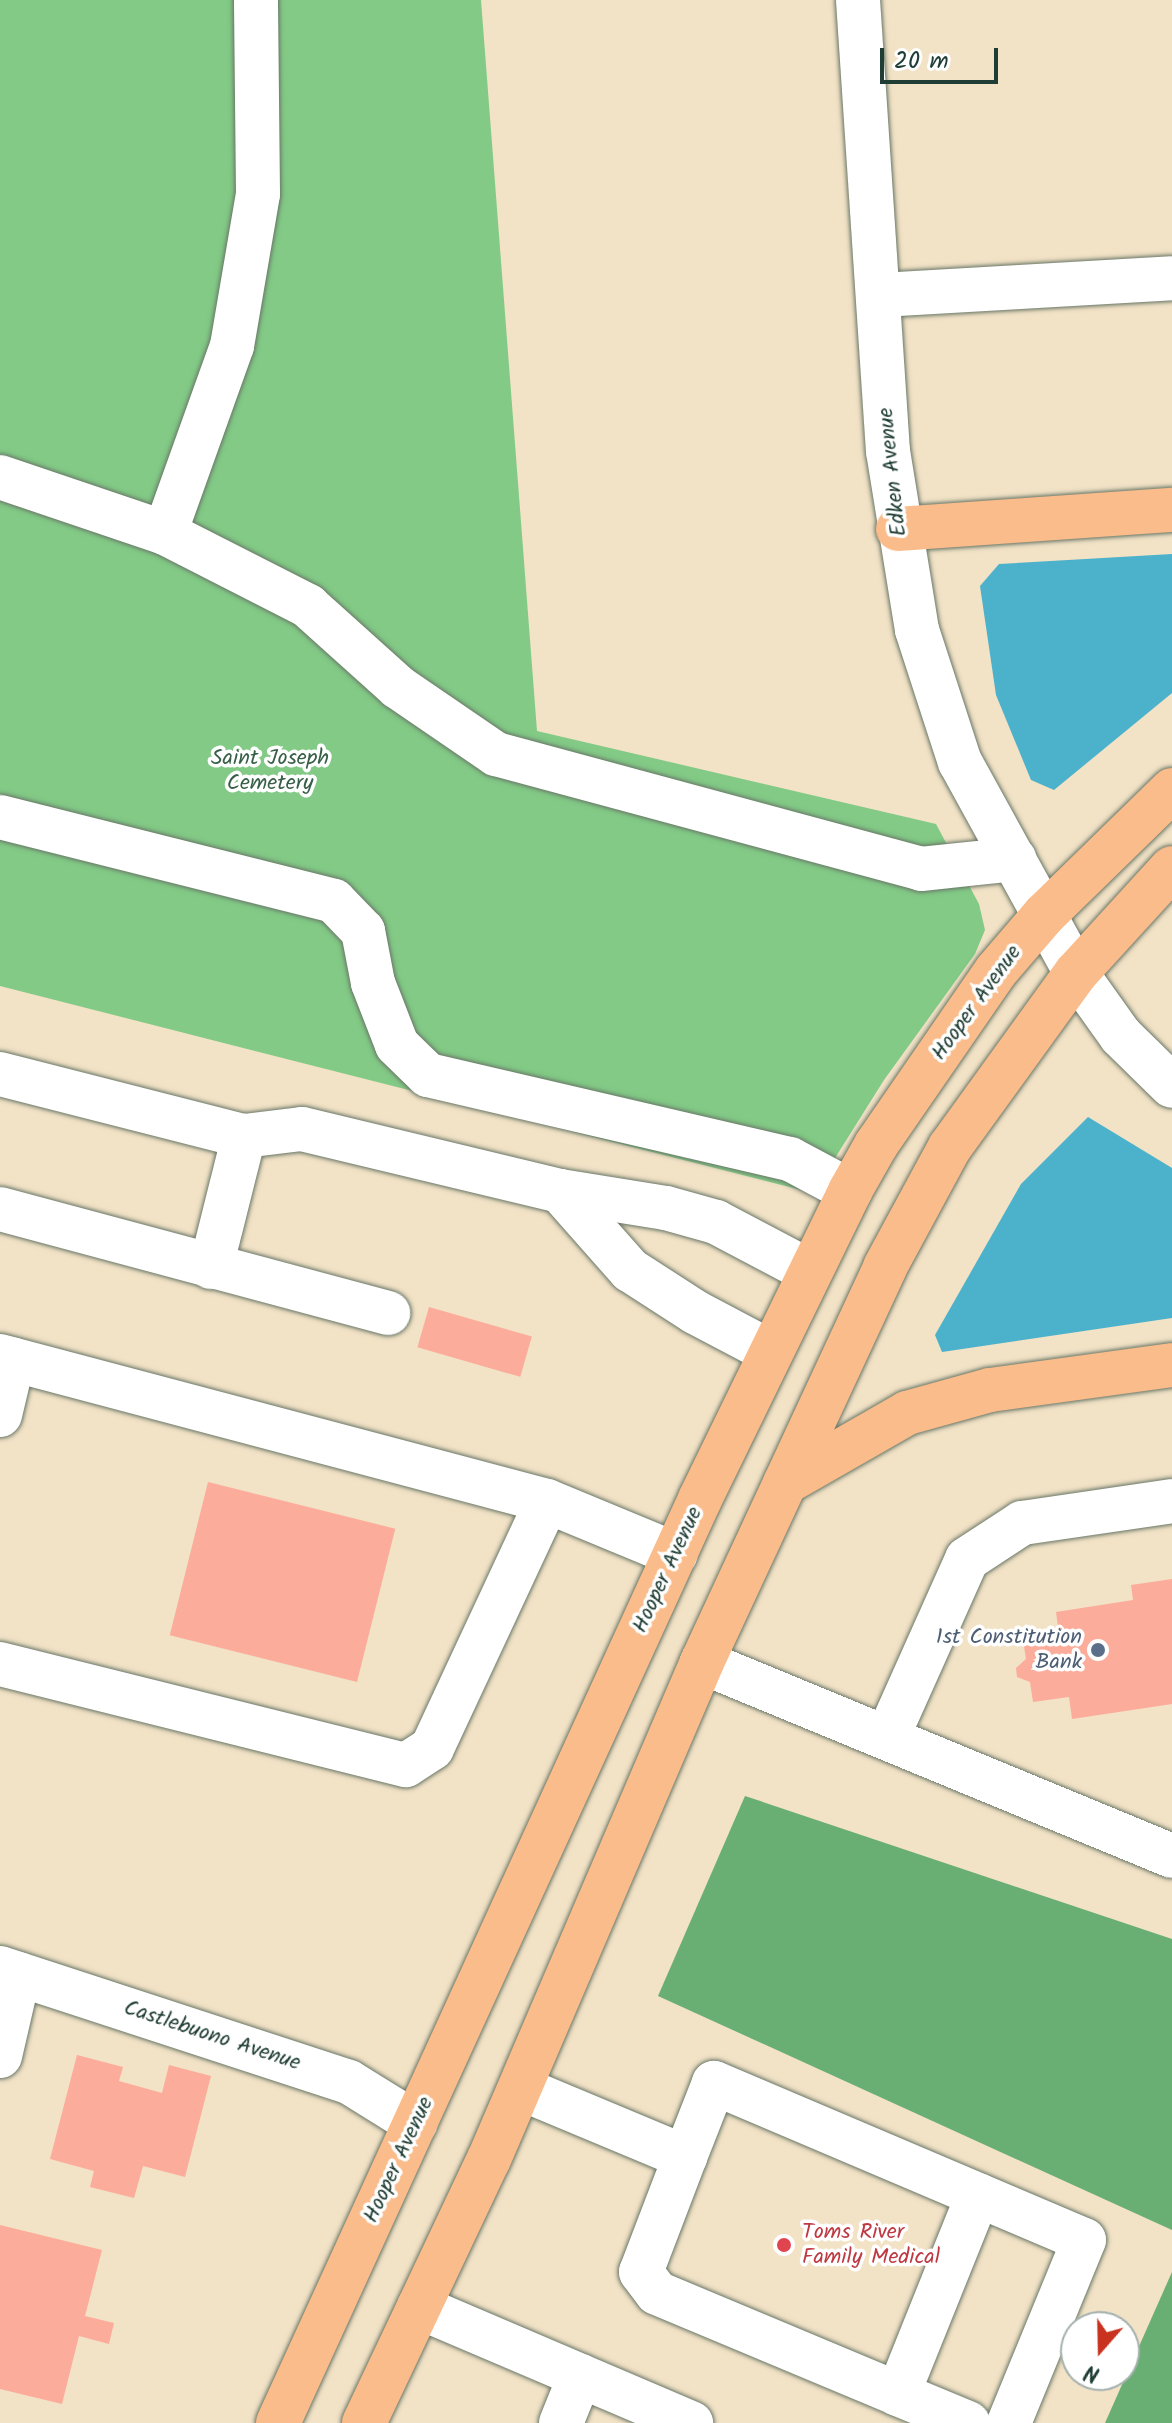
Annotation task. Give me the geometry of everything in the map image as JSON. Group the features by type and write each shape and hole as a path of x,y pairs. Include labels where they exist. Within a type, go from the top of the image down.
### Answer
{"main road":[{"path":"898,529 1172,510"},
{"name":"Hooper Avenue","path":"278,2423 675,1554 850,1191 876,1145 996,971 1044,915 1172,790"},
{"path":"364,2423 520,2088 702,1662 885,1267 950,1147 1076,973 1172,868"},
{"path":"785,1483 907,1413 990,1390 1172,1365"}],"street":[{"path":"165,533 235,330 258,194 256,0"},
{"name":"Edken Avenue","path":"858,0 881,295 888,451 898,529 917,630 960,762 1076,973 1121,1036 1172,1086"},
{"path":"881,295 1172,278"},
{"path":"0,477 165,533 308,606 398,687 496,754 921,869 1014,859"},
{"path":"0,817 334,901 363,931 373,983 397,1045 428,1075 790,1159 850,1191"},
{"path":"0,1074 244,1136 302,1129 560,1191 716,1222 809,1271"},
{"path":"211,1267 244,1136"},
{"path":"560,1191 630,1270 695,1312 771,1352"},
{"path":"0,1209 388,1313"},
{"path":"0,1415 7,1358 547,1501 675,1554"},
{"path":"0,1664 406,1765 432,1748 547,1501"},
{"path":"887,1738 967,1559 996,1535 1022,1523 1172,1501"},
{"path":"702,1662 1172,1856"},
{"path":"0,2056 9,1971"},
{"name":"Castlebuono Avenue","path":"9,1971 349,2082 415,2123"},
{"path":"968,2423 657,2293 641,2272 714,2083 1084,2240 1009,2423"},
{"path":"520,2088 685,2157"},
{"path":"898,2394 978,2195"},
{"path":"419,2307 691,2423"},
{"path":"561,2423 580,2376"}],"green space":[{"name":"Saint Joseph Cemetery","path":"0,0 481,0 537,731 936,824 979,904 985,930 975,954 884,1080 813,1193 0,986"},
{"path":"745,1796 1172,1939 1172,2230 658,1996"},
{"path":"1172,2272 1172,2423 1105,2423 1119,2391 1140,2391 1140,2344"}],"water":[{"path":"1172,554 1172,693 1054,790 1031,780 996,695 980,586 999,564"},
{"path":"1088,1117 1172,1168 1172,1318 942,1352 935,1335 1021,1184"}],"building":[{"path":"429,1307 532,1336 520,1377 417,1347"},
{"path":"208,1482 395,1529 357,1682 170,1635"},
{"name":"1st Constitution Bank","path":"1172,1579 1172,1704 1072,1719 1069,1697 1033,1702 1030,1682 1017,1677 1016,1668 1026,1659 1023,1640 1059,1634 1056,1612 1133,1600 1131,1585"},
{"path":"77,2055 123,2067 119,2081 162,2093 169,2065 211,2076 185,2177 143,2166 134,2198 90,2187 94,2171 50,2159"},
{"path":"0,2225 102,2250 85,2316 114,2323 109,2344 79,2336 62,2404 0,2389"}],"place":[{"name":"1st Constitution Bank","path":"1098,1650"},
{"name":"Toms River Family Medical","path":"784,2245"}]}
